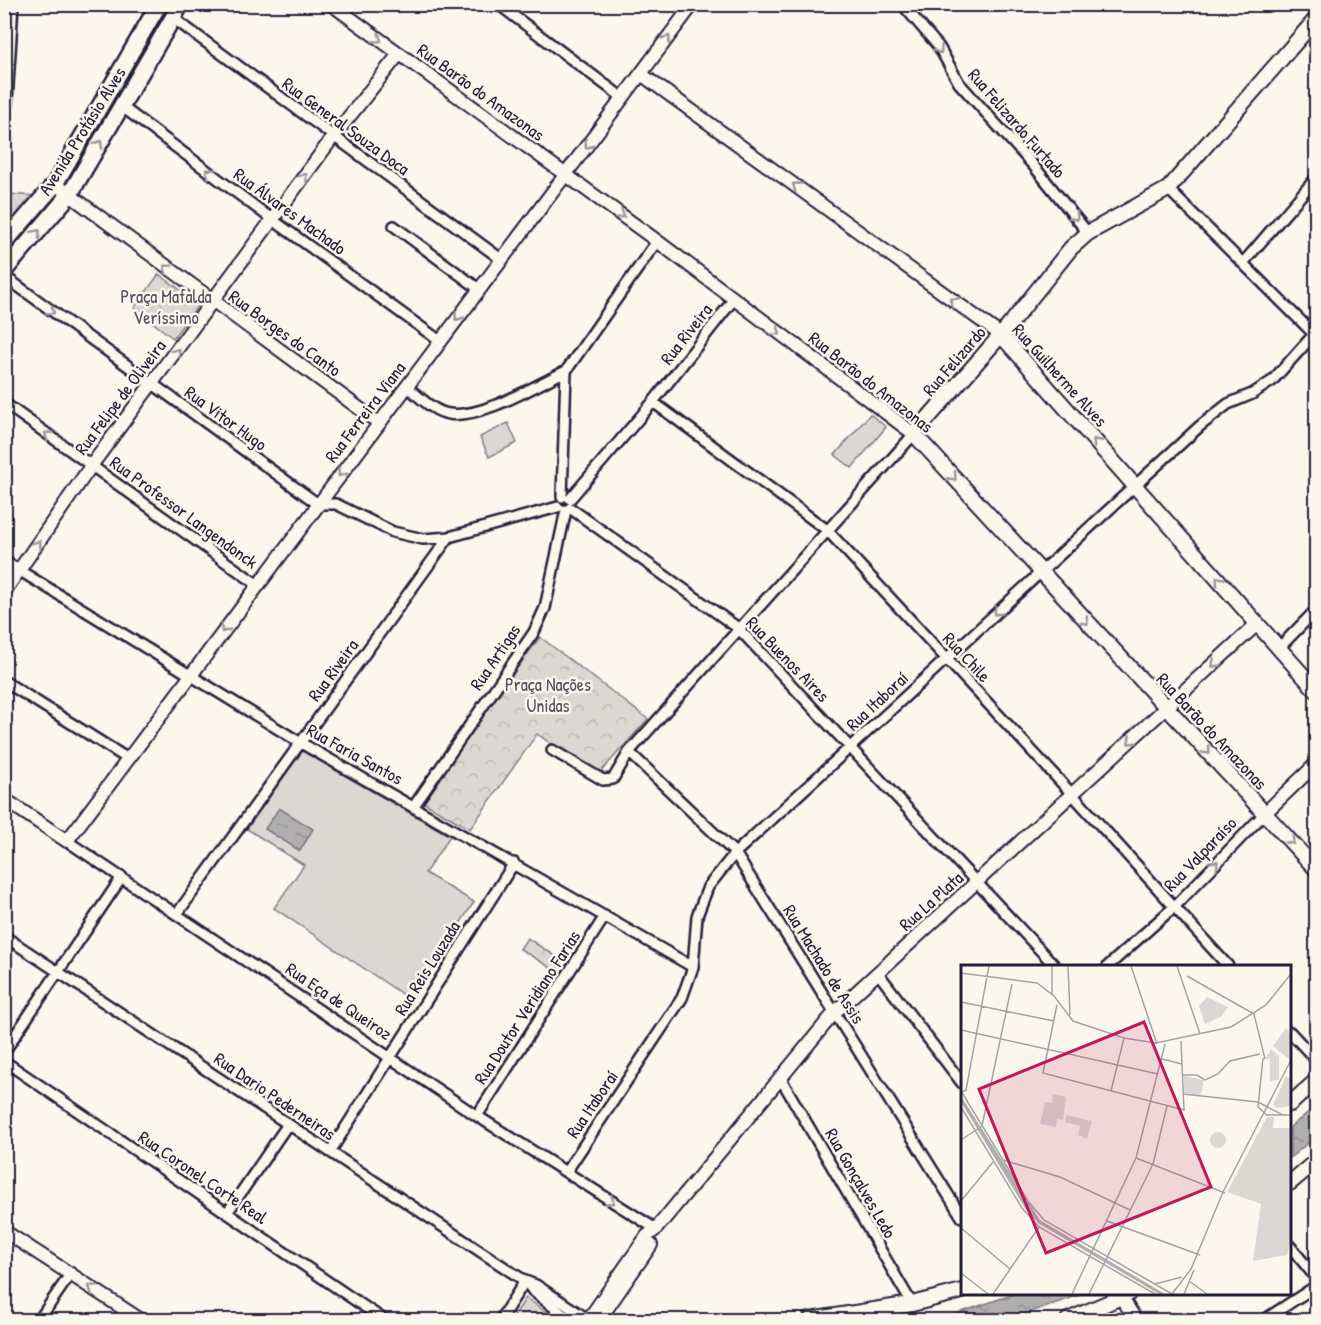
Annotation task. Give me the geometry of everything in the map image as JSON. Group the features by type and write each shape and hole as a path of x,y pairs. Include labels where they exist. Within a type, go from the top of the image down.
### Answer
{"main road":[{"name":"Avenida Protásio Alves","path":"4,243 55,184 159,4"},
{"name":"Avenida Protásio Alves","path":"4,271 70,194 177,11"},
{"name":"Rua Felizardo","path":"914,434 1001,335 1056,266 1088,233 1168,189 1317,19"},
{"name":"Rua Guilherme Alves","path":"1001,335 1317,690"},
{"name":"Rua Barão do Amazonas","path":"914,434 1317,869"},
{"path":"1291,1103 1317,1081"},
{"path":"1291,1182 1317,1161"},
{"path":"810,1320 912,1304 961,1292"},
{"path":"1068,1320 1124,1295"}],"street":[{"path":"4,150 12,4"},
{"name":"Rua Barão do Amazonas","path":"331,4 657,241 914,434"},
{"path":"498,4 623,98"},
{"name":"Rua Ferreira Viana","path":"67,842 190,674 693,4"},
{"name":"Rua Felizardo Furtado","path":"902,4 939,47 966,93 1033,165 1088,233"},
{"name":"Rua General Souza Doca","path":"177,11 333,137 501,259"},
{"name":"Rua Felipe de Oliveira","path":"4,592 91,466 214,303 333,137 399,54"},
{"name":"Rua Guilherme Alves","path":"641,74 1001,335"},
{"name":"Rua Álvares Machado","path":"121,106 440,341"},
{"path":"1243,262 1317,178"},
{"name":"Rua Borges do Canto","path":"55,184 379,423"},
{"path":"1168,189 1316,334"},
{"path":"394,226 479,289"},
{"path":"406,386 435,409 448,414 463,414 500,403 566,370 657,241"},
{"name":"Rua Vitor Hugo","path":"4,276 318,504 336,504 393,532 423,539 449,537"},
{"name":"Rua Riveira","path":"565,504 652,402 734,299"},
{"name":"Rua Itaboraí","path":"566,1172 682,998 693,967 697,916 708,887 735,853 1134,486 1228,404 1252,394 1272,381 1316,334"},
{"name":"Rua Artigas","path":"414,806 534,632 545,608 565,504 566,370"},
{"name":"Rua Chile","path":"652,402 826,530 1072,794 1227,965"},
{"name":"Rua Professor Langendonck","path":"4,403 258,585"},
{"name":"Rua Felizardo","path":"552,750 609,782 628,752 914,434"},
{"path":"449,537 565,504"},
{"name":"Rua Buenos Aires","path":"565,504 738,628 1054,965"},
{"name":"Rua Riveira","path":"177,914 449,537"},
{"name":"Rua Faria Santos","path":"4,561 301,743 514,862 693,967"},
{"path":"1279,648 1317,610"},
{"name":"Rua La Plata","path":"592,1320 652,1243 656,1229 835,1012 1257,624"},
{"path":"4,681 128,759"},
{"name":"Rua Machado de Assis","path":"628,752 735,853 961,1214"},
{"name":"Rua Valparaíso","path":"1109,965 1174,906 1265,813 1317,764"},
{"name":"Rua Eça de Queiroz","path":"4,800 477,1116 656,1229"},
{"name":"Rua Reis Louzada","path":"330,1152 514,862"},
{"path":"4,1052 122,877"},
{"name":"Rua Doutor Veridiano Farias","path":"477,1116 605,916"},
{"name":"Rua Dario Pederneiras","path":"4,936 526,1282 536,1285 592,1320"},
{"path":"878,973 961,1080"},
{"path":"1291,1033 1317,1060"},
{"name":"Rua Coronel Corte Real","path":"4,1061 384,1320"},
{"name":"Rua Gonçalves Ledo","path":"781,1079 912,1304"},
{"path":"227,1213 288,1124"},
{"path":"4,1231 141,1320"},
{"path":"1291,1247 1317,1278"},
{"path":"39,1320 71,1273"},
{"path":"500,1320 526,1282"},
{"name":"Rua Dario Pederneiras","path":"526,1282 533,1291 570,1320"},
{"path":"1264,1320 1317,1286"},
{"path":"1124,1295 1136,1320"}],"green space":[{"path":"7,194 36,196 5,230"},
{"name":"Praça Mafalda Veríssimo","path":"159,274 199,304 173,338 134,308"},
{"path":"870,414 886,427 852,468 835,455"},
{"path":"508,423 517,443 489,457 480,437"},
{"name":"Praça Nações Unidas","path":"540,637 648,719 597,776 537,734 470,829 421,801"},
{"path":"302,751 450,836 425,873 474,902 411,1000 274,908 304,865 247,829"},
{"path":"527,938 562,960 556,971 520,949"},
{"path":"526,1298 558,1320 511,1320"}],"water":[{"path":"279,808 313,829 300,851 265,829"},
{"path":"1316,1106 1316,1136 1291,1157 1291,1126"},
{"path":"1011,1295 1080,1295 1006,1320 927,1320 944,1318"}]}
